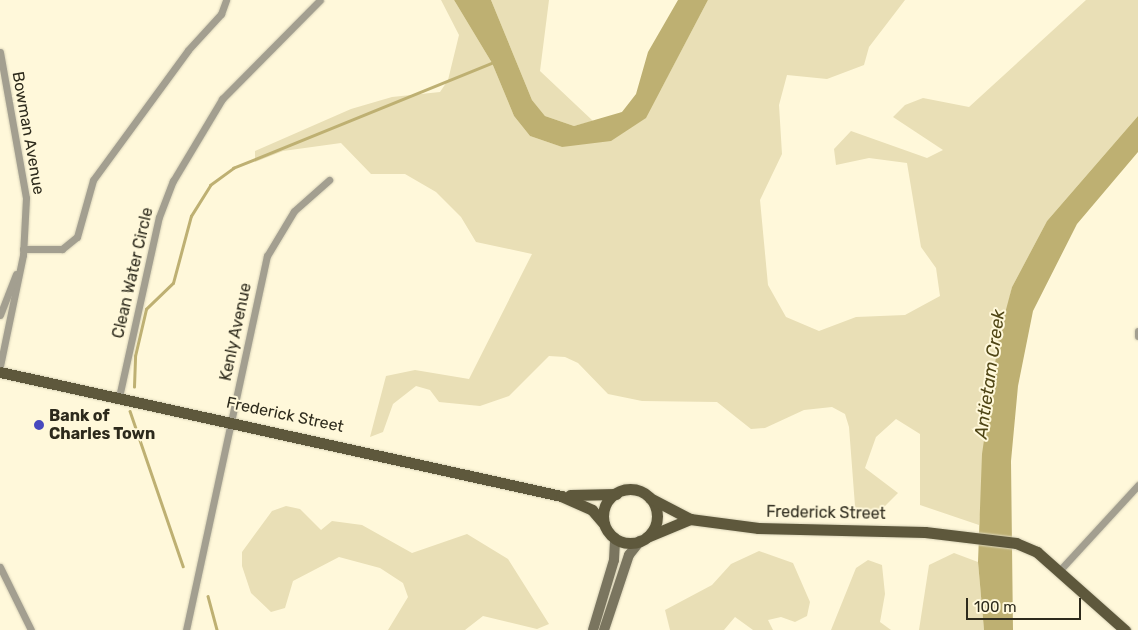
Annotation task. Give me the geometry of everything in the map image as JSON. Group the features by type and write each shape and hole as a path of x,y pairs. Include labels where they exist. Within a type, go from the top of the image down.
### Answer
{"main road":[{"name":"Frederick Street","path":"0,372 231,420 561,496 586,498 617,493"},
{"path":"593,630 614,560 615,538 604,524 605,506 617,493 634,490 650,498 657,518 644,539 629,555 604,630"},
{"name":"Frederick Street","path":"561,496 592,510 604,524"},
{"name":"Frederick Street","path":"650,498 690,520 787,530 962,535 1016,542 1060,571"},
{"name":"Frederick Street","path":"644,539 690,520"},
{"path":"615,538 644,539"},
{"path":"1060,571 1125,630"}],"street":[{"path":"0,316 23,252 62,249 77,237 93,180 188,50 220,14 226,0"},
{"name":"Clean Water Circle","path":"119,397 159,217 173,182 222,99 320,0"},
{"name":"Bowman Avenue","path":"0,52 23,175 23,252 0,366"},
{"name":"Kenly Avenue","path":"186,630 267,256 294,211 330,180"},
{"path":"1060,571 1138,485"},
{"path":"0,567 31,630"}],"shaded area":[{"path":"441,0 454,0 492,63 514,116 530,136 562,147 661,89 708,0 905,0 869,47 864,65 827,79 787,75 779,105 782,154 760,200 768,285 786,317 819,331 856,317 905,315 940,296 936,268 921,247 907,163 869,158 836,165 834,149 851,131 927,158 943,150 893,117 905,105 923,98 969,107 1086,0 1138,0 1138,116 1047,221 1012,287 993,373 979,525 920,505 920,434 896,419 876,437 865,468 898,493 872,519 860,517 855,506 849,427 845,414 832,407 804,410 765,428 751,429 717,402 642,401 608,394 578,363 565,357 549,356 509,396 480,406 439,402 430,390 416,386 393,404 383,432 370,437 386,376 415,370 469,379 532,254 476,242 461,217 436,192 405,174 371,174 341,143 283,151 255,162 255,151 351,109 392,97 440,92 448,80 459,35"},
{"path":"454,0 491,0 532,100 545,116 574,126 622,112 636,94 648,52 678,0 708,0 646,118 611,141 562,147 530,136 514,116 492,63"},
{"path":"491,0 549,0 540,71 593,121 574,126 545,116 532,100"},
{"name":"Antietam Creek","path":"1138,116 1138,152 1077,224 1033,311 1018,386 1011,461 1013,630 984,630 978,562 982,454 999,336 1012,287 1047,221"},
{"path":"286,506 300,509 321,530 332,521 362,525 412,553 467,534 508,559 549,624 537,629 483,616 465,630 388,630 408,597 403,583 380,568 339,557 293,581 285,608 271,612 251,593 242,566 242,552 272,511"},
{"path":"759,551 793,563 810,602 807,616 795,622 781,617 768,620 773,630 753,630 735,617 724,630 670,630 665,610 712,585 731,564"},
{"path":"954,553 978,562 984,630 919,630 929,565"},
{"path":"868,560 882,565 885,594 880,622 891,630 831,630 856,568"}],"waterway":[{"path":"134,387 135,356 146,309 173,283 191,216 210,185 233,168 494,62"},
{"path":"130,411 183,566"},
{"path":"208,596 217,630"}],"place":[{"name":"Bank of Charles Town","path":"39,425"}]}
